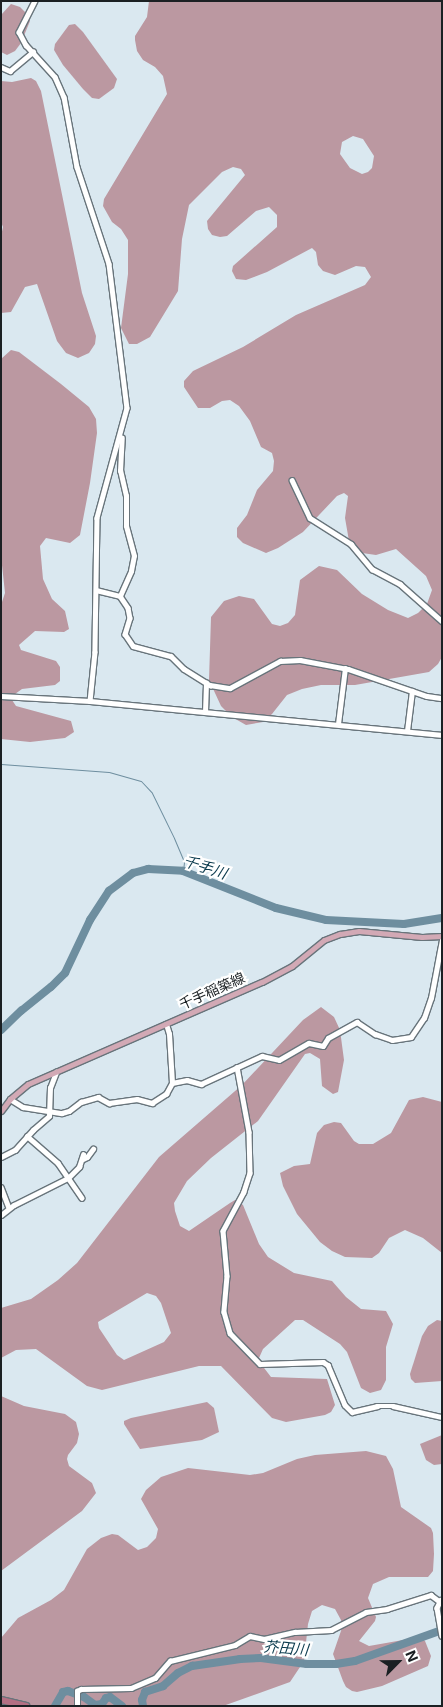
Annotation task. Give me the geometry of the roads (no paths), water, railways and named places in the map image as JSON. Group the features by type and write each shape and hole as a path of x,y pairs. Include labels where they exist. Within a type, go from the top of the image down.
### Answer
{"highway":[{"path":"1,1700 26,1706"}],"main road":[{"name":"千手稲築線","path":"1,1111 10,1099 28,1084 262,982 292,966 324,940 340,934 359,931 422,937 442,936"}],"street":[{"path":"35,1 19,32 32,52 55,78 64,97 80,176 109,264 127,408 97,518 95,652 90,701"},
{"path":"1,67 10,71 32,52"},
{"path":"120,596 131,571 134,556 126,526 126,496 120,471 122,429"},
{"path":"292,480 310,518 351,544 372,569 400,584 442,621"},
{"path":"96,590 120,596 130,613 125,634 133,646 171,656 184,669 206,683 230,688 244,682 267,666 291,659 344,668 442,698"},
{"path":"338,724 344,668"},
{"path":"205,712 206,683"},
{"path":"407,731 412,690"},
{"path":"1,696 90,701 442,735"},
{"path":"172,1083 187,1080 200,1084 262,1056 279,1060 309,1043 323,1046 328,1038 357,1022 375,1034 392,1040 411,1037 424,1018 431,998 442,940"},
{"path":"10,1099 23,1107 50,1112 69,1111 81,1102 98,1097 110,1103 137,1099 149,1104 166,1094 172,1083 169,1034 166,1024"},
{"path":"237,1067 249,1132 250,1173 244,1192 223,1231 227,1276 224,1312 230,1333 260,1364 323,1362 328,1364 345,1405 352,1412 377,1406 393,1406 442,1417"},
{"path":"1,1158 15,1150 49,1116 50,1088 56,1072"},
{"path":"27,1136 52,1157 82,1198"},
{"path":"1,1214 68,1178 79,1167 83,1157 88,1157 93,1149"},
{"path":"1,1187 9,1208"},
{"path":"77,1706 77,1690 81,1688 130,1688 155,1678 170,1661 178,1657 235,1645 250,1636 264,1639 295,1632 331,1630 366,1612 387,1609 431,1595 441,1600 437,1608 442,1636"}],"waterway":[{"path":"1,764 109,772 141,781 152,793 174,838 184,862 183,871"},
{"name":"千手川","path":"1,1030 65,973 90,920 109,891 133,873 148,869 183,871 276,908 326,920 404,924 442,918"},
{"name":"芥田川","path":"143,1706 142,1700 145,1692 163,1686 178,1673 192,1666 261,1658 307,1664 336,1664 355,1661 442,1630"},
{"name":"芥田川","path":"55,1706 63,1692 68,1691 84,1697 95,1705 102,1704 106,1698 110,1697 122,1706"}]}
